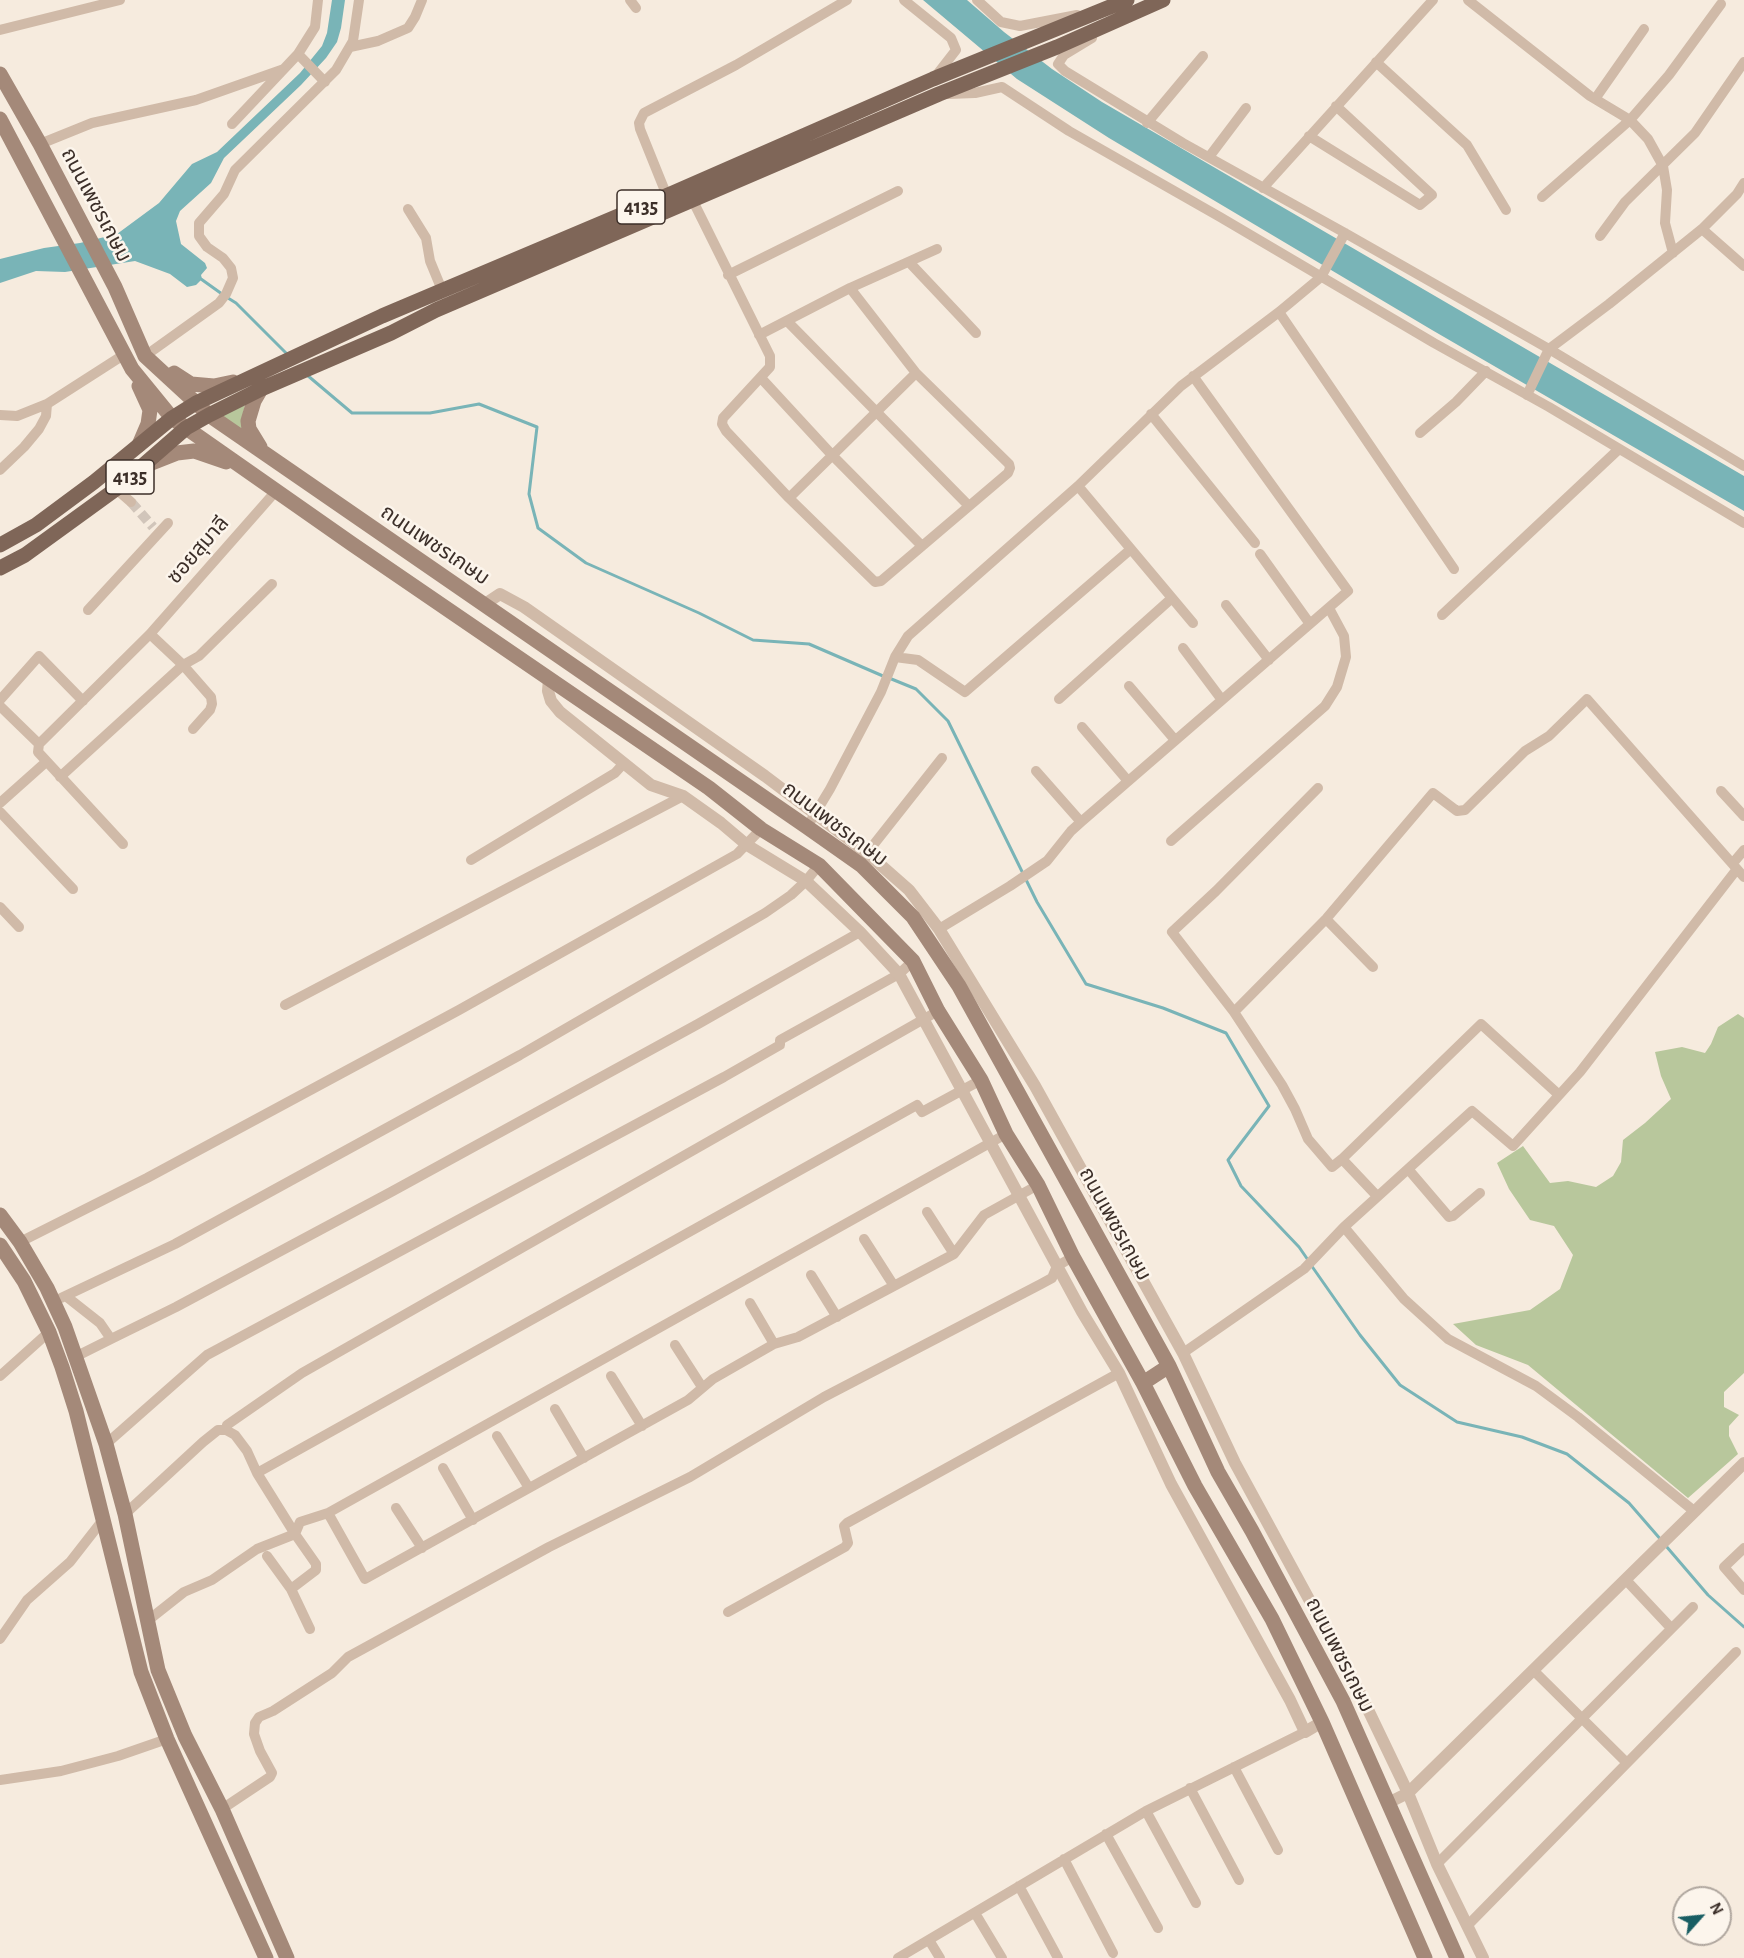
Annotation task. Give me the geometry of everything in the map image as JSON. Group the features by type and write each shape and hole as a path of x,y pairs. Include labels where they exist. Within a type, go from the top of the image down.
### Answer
{"main road":[{"name":"4135","path":"0,568 25,555 116,489 186,428 324,343 442,290 960,77 1052,31 1127,0"},
{"name":"4135","path":"960,77 1057,46 1163,0"},
{"name":"ถนนเพชรเกษม","path":"0,74 82,223 115,287 146,356 209,414 264,453 468,593 811,821 861,866 912,917 964,982 1169,1366 1218,1472 1252,1531 1342,1701 1457,1958"},
{"name":"4135","path":"0,545 36,525 172,418 196,403 331,359 391,333 436,310 693,201 936,87"},
{"name":"ถนนเพชรเกษม","path":"0,119 132,369 172,418 475,629 709,788 761,829 819,865 913,961 938,1011 981,1080 1006,1134 1038,1185 1073,1257 1143,1383 1195,1486 1272,1619 1322,1722 1425,1958"},
{"path":"146,356 191,384 214,386 256,384 248,421 249,429 264,453"},
{"path":"132,369 150,410 148,424 139,445"},
{"path":"143,466 177,453 194,451 218,459 253,476"},
{"path":"475,629 485,604"},
{"path":"0,1215 59,1298 75,1357 106,1444 125,1514 146,1622 162,1681 185,1736 222,1809 287,1958"},
{"path":"0,1245 6,1265 24,1281 49,1332 76,1411 141,1672 167,1739 266,1958"},
{"path":"1143,1383 1169,1366"}],"street":[{"path":"0,30 120,0"},
{"path":"232,124 284,69 301,57 315,27 318,0"},
{"path":"146,356 222,298 233,278 231,268 223,258 207,247 199,236 199,223 224,194 235,170 323,79 336,70 352,41 359,0"},
{"path":"350,46 378,41 408,28 422,0"},
{"path":"667,196 639,123 644,113 736,65 847,0"},
{"path":"904,0 951,38 956,50 936,87 975,93 1002,87 1069,131 1434,344 1527,394 1744,523"},
{"path":"976,0 1001,21 1020,26 1104,9"},
{"path":"1263,188 1433,0"},
{"path":"1468,0 1595,99 1630,120 1648,138 1663,166 1667,190 1665,222 1673,253"},
{"path":"1542,197 1630,120 1669,75 1721,4"},
{"path":"1141,9 1064,54 1058,64 1065,71 1147,123 1549,349 1744,466"},
{"path":"1595,99 1644,29"},
{"path":"1147,123 1203,56"},
{"path":"301,57 323,79"},
{"path":"1376,62 1467,146 1506,210"},
{"path":"1600,236 1626,202 1695,133 1744,62"},
{"path":"40,144 92,123 196,100 284,69"},
{"path":"1309,136 1420,205 1432,195 1336,106"},
{"path":"1209,157 1246,108"},
{"path":"1527,394 1549,349 1702,229 1737,194 1744,183"},
{"path":"728,275 898,191"},
{"path":"693,201 770,356 770,367 723,418 722,424 789,498 875,582 881,581 1008,473 1010,468 1009,464 916,373 850,288"},
{"path":"408,209 426,238 430,261 442,290"},
{"path":"1702,229 1744,266"},
{"path":"1345,233 1321,277 1279,312 1193,376 1078,486 908,636 895,657 881,692 811,821 867,853 909,890 939,928 964,982 1035,1086 1183,1353 1235,1463 1361,1695 1408,1793 1437,1864 1483,1958"},
{"path":"759,335 850,288 937,249"},
{"path":"909,262 976,333"},
{"path":"1279,312 1454,569"},
{"path":"787,321 969,506"},
{"path":"0,415 17,416 47,404 125,354"},
{"path":"1420,433 1456,402 1486,371"},
{"path":"789,498 916,373"},
{"path":"939,928 1047,861 1081,822 1348,591 1193,376"},
{"path":"761,378 832,455 922,546"},
{"path":"0,470 39,429 46,416 47,404"},
{"path":"1151,414 1255,543"},
{"path":"1442,615 1619,449"},
{"path":"1078,486 1193,623"},
{"path":"116,489 131,502"},
{"name":"ซอยสุมาลี","path":"39,744 150,634 276,491"},
{"path":"88,610 168,523"},
{"path":"150,541 153,527"},
{"path":"895,657 918,660 965,692 1131,549"},
{"path":"1260,554 1310,624"},
{"path":"60,777 183,665 199,656 272,584"},
{"path":"1059,699 1172,598"},
{"path":"1226,606 1269,660"},
{"path":"1171,841 1325,706 1341,678 1346,657 1344,636 1329,608"},
{"path":"150,634 183,665 211,697 210,710 193,729"},
{"path":"1183,648 1222,700"},
{"path":"0,700 39,656 83,701"},
{"path":"549,679 548,691 551,701 560,712 651,785 683,796 747,845 806,881 860,932 899,974 1082,1312 1119,1373 1171,1484 1290,1700 1305,1732"},
{"path":"1129,686 1175,740"},
{"path":"1234,1012 1326,919 1433,793 1457,811 1461,812 1468,808 1525,751 1549,736 1587,699 1738,870"},
{"path":"0,706 39,744 38,752 46,762 123,844"},
{"path":"1082,727 1128,781"},
{"path":"867,853 942,758"},
{"path":"0,803 46,762"},
{"path":"471,860 615,773 624,762"},
{"path":"1036,771 1081,822"},
{"path":"696,805 709,788"},
{"path":"1318,788 1172,932 1234,1012 1282,1085 1308,1139 1332,1167 1481,1024 1558,1094"},
{"path":"1721,791 1744,816"},
{"path":"285,1005 683,796"},
{"path":"0,812 73,889"},
{"path":"20,1242 147,1178 459,1010 736,854 761,829"},
{"path":"1183,1353 1304,1269 1344,1227 1472,1111 1513,1146 1580,1072 1738,870 1744,850"},
{"path":"59,1298 175,1244 510,1061 765,913 806,881 819,865"},
{"path":"0,907 18,927"},
{"path":"1326,919 1373,967"},
{"path":"75,1357 187,1302 391,1192 698,1024 860,932"},
{"path":"106,1444 207,1355 724,1077 780,1045 780,1040 899,974 913,961"},
{"path":"226,1430 226,1425 302,1373 938,1011"},
{"path":"257,1473 917,1105 922,1112 981,1080"},
{"path":"146,1622 184,1592 212,1580 256,1549 295,1534 300,1522 328,1514 1006,1134"},
{"path":"1342,1159 1377,1196"},
{"path":"1408,1169 1449,1217 1480,1193"},
{"path":"328,1514 364,1579 688,1400 702,1387 774,1344 798,1337 954,1254 984,1215 1038,1185"},
{"path":"927,1212 954,1254"},
{"path":"1344,1227 1404,1299 1448,1339 1536,1386 1694,1511"},
{"path":"864,1239 894,1286"},
{"path":"222,1809 270,1778 272,1773 254,1734 255,1723 259,1717 273,1711 332,1673 348,1658 549,1547 690,1477 824,1397 1052,1278 1057,1266 1073,1257"},
{"path":"811,1275 837,1317"},
{"path":"59,1298 100,1323 111,1339"},
{"path":"750,1303 774,1344"},
{"path":"0,1376 49,1332"},
{"path":"675,1346 702,1387"},
{"path":"728,1612 845,1547 848,1543 844,1526 847,1523 1119,1373"},
{"path":"611,1376 642,1426"},
{"path":"555,1409 584,1458"},
{"path":"125,1514 203,1442 219,1430 226,1430 236,1435 247,1451 257,1473 316,1564 316,1570 291,1589"},
{"path":"498,1436 529,1488"},
{"path":"1388,1803 1408,1793 1744,1463"},
{"path":"443,1468 474,1520"},
{"path":"396,1508 422,1548"},
{"path":"0,1639 27,1600 70,1562 102,1521"},
{"path":"1744,1548 1724,1567 1744,1590"},
{"path":"267,1556 291,1589 310,1629"},
{"path":"1626,1580 1671,1628"},
{"path":"1437,1864 1693,1608"},
{"path":"1468,1925 1736,1652"},
{"path":"1534,1671 1627,1762"},
{"path":"898,1958 1146,1811 1322,1722"},
{"path":"0,1780 61,1771 118,1756 167,1739"},
{"path":"1234,1767 1278,1850"},
{"path":"1190,1788 1239,1880"},
{"path":"1146,1811 1196,1903"},
{"path":"1107,1834 1158,1928"},
{"path":"1064,1859 1113,1953"},
{"path":"1019,1886 1058,1958"},
{"path":"975,1913 1002,1958"},
{"path":"929,1940 940,1958"}],"green space":[{"path":"245,404 243,414 244,434 220,414"},
{"path":"1738,1014 1744,1018 1744,1373 1724,1392 1724,1407 1739,1415 1729,1426 1729,1436 1738,1454 1688,1498 1528,1365 1476,1345 1453,1324 1530,1310 1560,1289 1573,1255 1554,1226 1530,1220 1509,1189 1497,1163 1523,1146 1550,1183 1568,1181 1596,1187 1613,1176 1621,1162 1623,1140 1671,1099 1661,1076 1655,1052 1682,1047 1705,1053 1718,1027"}],"water":[{"path":"332,0 345,0 337,42 326,58 224,158 211,183 180,211 176,221 181,244 205,263 207,268 196,285 187,287 170,274 135,261 65,272 36,271 0,283 0,259 117,234 159,203 192,164 217,152 300,73 322,46 327,33"},
{"path":"923,0 967,0 1052,69 1102,102 1744,476 1744,511 1432,330 1109,138 1017,79"}],"waterway":[{"path":"201,279 222,294"},
{"path":"228,298 236,303 288,355"},
{"path":"307,375 352,413 430,413 479,404 537,427 529,494 538,528 586,563 699,613 753,640 809,644 883,676"},
{"path":"889,678 916,689 948,721 1037,902 1086,984 1163,1008 1226,1033 1269,1106 1228,1160 1241,1186 1299,1247 1308,1260"},
{"path":"1311,1265 1360,1335 1400,1385 1457,1422 1522,1437 1567,1454 1629,1503 1662,1541"},
{"path":"1666,1546 1708,1595 1744,1627"}],"tunnel":[{"path":"131,502 153,527"}]}
